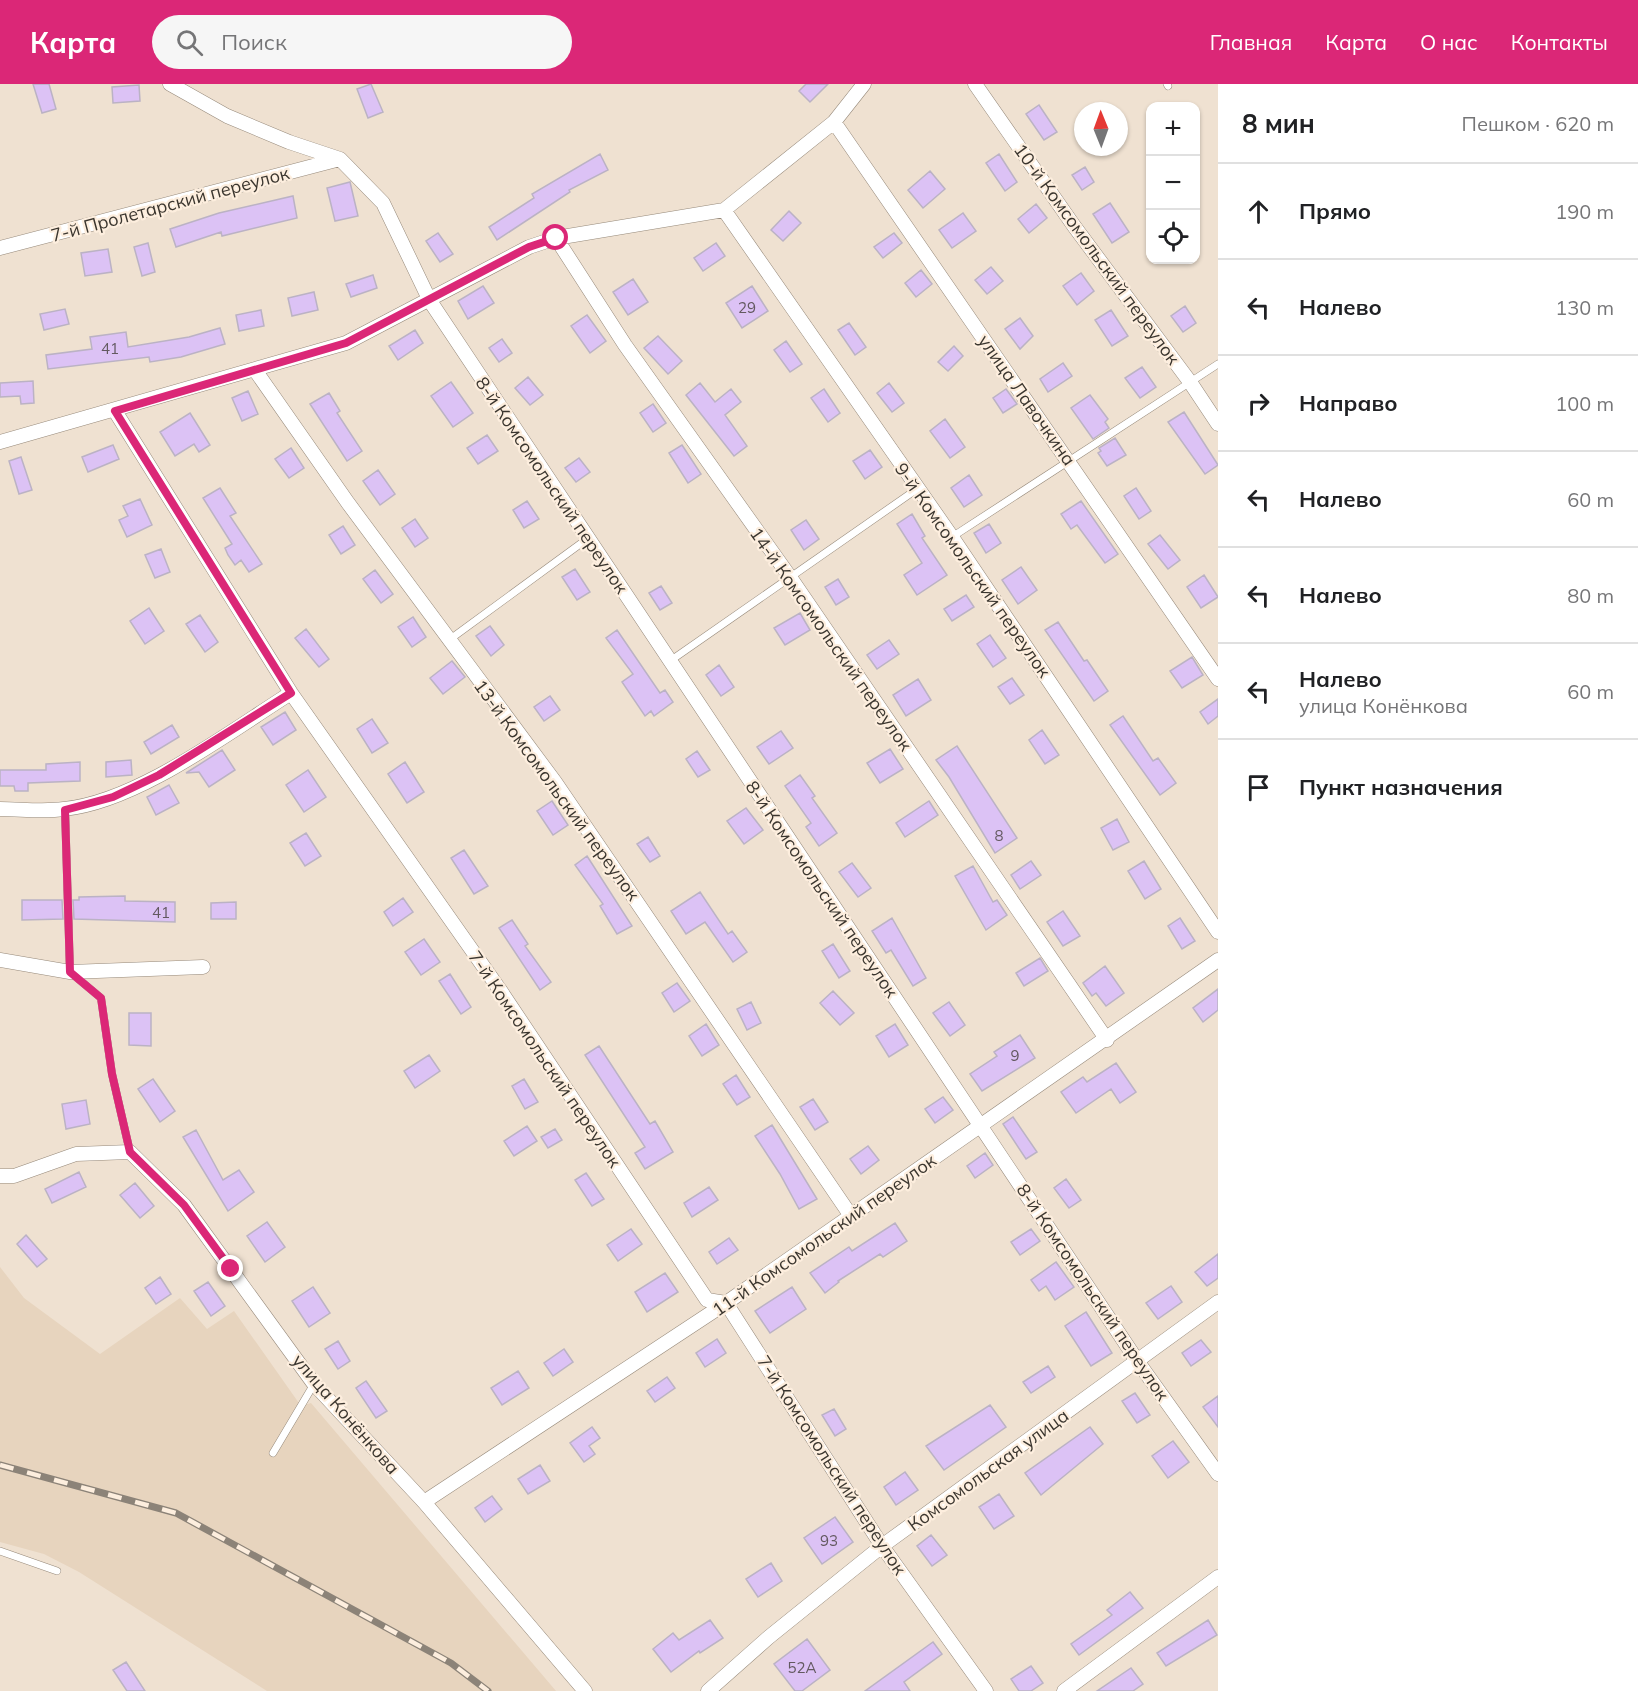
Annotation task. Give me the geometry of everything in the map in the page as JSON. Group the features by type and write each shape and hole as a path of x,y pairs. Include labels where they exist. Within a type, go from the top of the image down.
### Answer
{"street":[{"path":"170,84 227,116 289,142 340,159"},
{"path":"0,442 115,411 346,343 430,301 529,247 556,238 724,210 834,122 864,84"},
{"name":"10-й Комсомольский переулок","path":"975,84 1074,226 1190,382 1218,424"},
{"name":"улица Лавочкина","path":"834,122 1069,459 1218,679"},
{"name":"7-й Пролетарский переулок","path":"0,248 340,159"},
{"name":"8-й Комсомольский переулок","path":"340,159 384,203 430,301 1138,1362 1218,1474"},
{"name":"9-й Комсомольский переулок","path":"724,210 916,489 952,537 1218,932"},
{"name":"14-й Комсомольский переулок","path":"556,238 625,345 789,577 1107,1040"},
{"name":"13-й Комсомольский переулок","path":"255,369 448,640 555,782 851,1216"},
{"name":"7-й Комсомольский переулок","path":"115,411 291,693 500,990 707,1300 726,1303 882,1546 986,1691"},
{"path":"0,809 65,810 113,797 159,775 291,693"},
{"path":"0,960 70,972 203,967"},
{"name":"11-й Комсомольский переулок","path":"424,1502 726,1303 1107,1040 1218,960"},
{"path":"0,1176 14,1176 76,1154 130,1152"},
{"name":"улица Конёнкова","path":"130,1152 184,1205 314,1384 424,1502 585,1691"},
{"name":"Комсомольская улица","path":"708,1691 769,1637 882,1546 1218,1302"},
{"path":"1064,1691 1218,1577"}],"lane":[{"path":"952,537 1218,364"},
{"path":"669,662 916,489"},
{"path":"448,640 587,539"},
{"path":"65,810 70,972 101,998 112,1074 130,1152"},
{"path":"273,1453 314,1384"},
{"path":"0,1551 57,1571"}],"shaded area":[{"path":"0,1267 24,1298 100,1354 180,1298 207,1329 234,1311 301,1406 311,1403 556,1691 267,1691 79,1572 44,1554 0,1542"}],"building":[{"path":"33,84 49,84 56,109 42,113"},
{"path":"371,84 383,112 368,118 357,89"},
{"path":"806,84 828,84 810,102 799,91"},
{"path":"139,85 140,101 113,103 112,87"},
{"path":"1039,105 1057,132 1044,140 1026,114"},
{"path":"600,154 608,170 569,190 570,192 497,240 489,227 534,198 532,194"},
{"path":"999,154 1017,182 1005,191 986,163"},
{"path":"1085,167 1094,182 1082,190 1072,175"},
{"path":"930,171 945,189 923,208 908,190"},
{"path":"350,182 358,216 335,221 327,188"},
{"path":"293,196 297,218 222,236 221,232 176,247 170,229 219,213"},
{"path":"1110,203 1129,232 1112,243 1093,214"},
{"path":"1036,204 1047,218 1029,233 1018,219"},
{"path":"789,211 801,223 783,241 771,230"},
{"path":"963,213 976,231 952,248 939,230"},
{"path":"438,233 453,254 440,262 426,241"},
{"path":"894,233 902,243 883,258 874,247"},
{"path":"148,243 155,272 142,276 134,247"},
{"path":"716,243 725,256 703,271 694,258"},
{"path":"108,249 112,272 85,276 81,253"},
{"path":"991,267 1003,281 987,294 975,280"},
{"path":"921,270 932,284 916,297 905,283"},
{"path":"1081,273 1094,291 1077,305 1063,286"},
{"path":"373,275 377,288 351,297 346,284"},
{"path":"633,279 648,302 628,315 613,292"},
{"path":"483,286 494,303 468,319 458,301"},
{"path":"752,286 768,311 742,328 726,303"},
{"path":"314,292 318,310 292,316 288,298"},
{"path":"1185,306 1196,323 1183,332 1171,316"},
{"path":"65,309 69,324 44,330 40,314"},
{"path":"261,310 264,326 239,331 236,315"},
{"path":"1111,310 1128,336 1112,346 1095,320"},
{"path":"587,315 606,341 590,353 571,326"},
{"path":"1020,318 1033,336 1020,349 1005,329"},
{"path":"849,323 866,347 855,355 838,330"},
{"path":"220,328 225,344 181,357 150,362 149,357 48,369 46,355 92,349 90,337 126,332 128,347 189,337"},
{"path":"415,330 423,343 398,360 389,346"},
{"path":"658,336 682,361 668,374 644,348"},
{"path":"502,339 512,353 499,362 489,348"},
{"path":"786,341 802,364 790,372 774,350"},
{"path":"954,346 963,356 948,371 938,362"},
{"path":"1063,363 1072,376 1048,392 1040,379"},
{"path":"1142,367 1156,387 1140,398 1125,378"},
{"path":"528,377 543,395 530,405 515,388"},
{"path":"33,381 34,403 21,404 20,396 0,397 0,383"},
{"path":"451,382 473,413 453,427 431,396"},
{"path":"700,383 715,402 731,389 741,402 725,415 747,446 734,456 686,395"},
{"path":"889,383 904,403 892,412 877,393"},
{"path":"824,389 840,413 828,422 811,398"},
{"path":"1006,389 1017,404 1003,413 993,398"},
{"path":"248,391 258,414 242,421 232,398"},
{"path":"329,393 340,411 337,413 362,451 347,461 310,404"},
{"path":"1090,395 1108,419 1105,422 1109,428 1093,439 1071,408"},
{"path":"653,404 666,423 653,432 640,413"},
{"path":"1184,412 1218,465 1205,474 1168,422"},
{"path":"190,413 210,445 199,452 194,444 175,456 160,432"},
{"path":"945,419 965,447 950,458 930,431"},
{"path":"487,435 498,451 478,464 467,448"},
{"path":"1115,438 1126,455 1107,466 1098,453 1101,451 1099,448"},
{"path":"113,445 119,459 88,472 82,457"},
{"path":"682,445 701,474 688,483 669,453"},
{"path":"291,448 304,468 289,478 275,459"},
{"path":"870,450 882,467 865,479 853,461"},
{"path":"21,457 32,490 19,494 9,461"},
{"path":"579,458 590,472 576,482 565,468"},
{"path":"378,470 395,494 380,505 363,481"},
{"path":"969,475 982,495 964,507 951,488"},
{"path":"220,488 236,513 230,516 262,564 249,572 241,560 235,565 228,555 225,548 232,544 203,498"},
{"path":"1136,488 1151,511 1139,519 1124,496"},
{"path":"140,499 152,525 127,537 119,520 128,516 123,506"},
{"path":"527,501 539,519 524,528 513,510"},
{"path":"1081,501 1118,554 1105,563 1077,525 1071,529 1061,514"},
{"path":"912,514 925,536 922,538 947,575 917,595 904,575 922,563 897,524"},
{"path":"415,519 428,538 415,547 402,528"},
{"path":"806,520 819,539 804,550 791,530"},
{"path":"989,524 1001,543 986,553 974,533"},
{"path":"343,526 355,545 341,554 329,535"},
{"path":"1160,535 1180,560 1168,569 1148,544"},
{"path":"161,549 170,572 155,578 145,555"},
{"path":"1021,567 1037,590 1018,604 1002,580"},
{"path":"575,569 590,592 577,600 562,577"},
{"path":"375,570 393,594 381,603 363,579"},
{"path":"1204,575 1218,597 1201,608 1187,587"},
{"path":"838,579 849,597 836,605 825,587"},
{"path":"661,586 672,603 660,610 649,593"},
{"path":"966,595 974,607 952,621 944,609"},
{"path":"149,608 164,631 145,644 130,621"},
{"path":"800,613 810,630 785,645 774,628"},
{"path":"200,615 218,642 205,652 186,624"},
{"path":"413,617 426,637 412,647 398,627"},
{"path":"1058,622 1084,661 1087,660 1108,691 1094,701 1045,630"},
{"path":"490,626 504,645 491,656 476,636"},
{"path":"306,629 329,659 319,667 295,638"},
{"path":"617,630 660,693 665,690 673,702 654,716 651,711 645,716 622,682 633,674 606,638"},
{"path":"990,635 1006,658 993,667 977,644"},
{"path":"889,640 899,654 877,669 867,655"},
{"path":"1192,657 1203,675 1182,688 1170,671"},
{"path":"452,661 465,677 443,694 430,678"},
{"path":"719,665 734,687 721,696 706,675"},
{"path":"1012,678 1024,695 1010,704 998,687"},
{"path":"918,679 931,700 906,716 893,695"},
{"path":"550,696 560,710 544,721 534,707"},
{"path":"1218,699 1218,716 1208,724 1200,712"},
{"path":"285,712 296,730 273,745 261,727"},
{"path":"1123,716 1153,761 1158,758 1176,783 1160,795 1110,725"},
{"path":"372,719 388,743 372,753 357,729"},
{"path":"172,725 179,737 151,754 144,742"},
{"path":"1042,730 1059,755 1045,764 1029,740"},
{"path":"781,731 793,748 769,764 757,747"},
{"path":"957,746 1017,838 995,853 949,777 936,760"},
{"path":"890,749 903,769 880,783 867,763"},
{"path":"222,750 235,770 209,787 199,772 186,773"},
{"path":"697,751 710,770 698,777 686,759"},
{"path":"131,760 132,775 106,777 106,762"},
{"path":"80,762 80,781 28,783 28,791 15,791 14,786 0,786 0,770 46,770 46,764"},
{"path":"405,762 424,792 407,803 388,774"},
{"path":"308,770 326,797 304,812 286,785"},
{"path":"800,775 815,796 812,798 837,833 819,846 806,827 811,823 785,786"},
{"path":"169,785 179,803 156,815 147,797"},
{"path":"552,801 568,825 553,835 537,811"},
{"path":"929,801 938,815 905,837 896,823"},
{"path":"746,808 763,830 744,844 727,821"},
{"path":"1117,819 1129,842 1113,850 1101,828"},
{"path":"306,833 321,856 305,866 290,843"},
{"path":"648,837 660,856 650,862 637,844"},
{"path":"464,850 488,886 474,894 451,858"},
{"path":"587,856 632,926 617,934 600,906 603,904 575,865"},
{"path":"1031,861 1041,875 1020,889 1011,875"},
{"path":"1144,861 1161,889 1145,899 1128,871"},
{"path":"852,863 871,888 858,897 839,872"},
{"path":"973,866 993,902 997,900 1007,915 986,930 955,876"},
{"path":"700,892 728,934 732,931 747,952 733,962 705,922 686,934 671,911"},
{"path":"125,896 125,901 175,902 175,922 74,919 73,900 79,900 79,897"},
{"path":"403,898 413,912 393,926 384,912"},
{"path":"22,900 62,900 63,919 22,920"},
{"path":"236,902 236,919 211,919 211,903"},
{"path":"1063,911 1080,936 1063,946 1047,922"},
{"path":"892,918 926,978 913,986 891,950 886,953 872,931"},
{"path":"1180,918 1195,941 1182,949 1168,926"},
{"path":"512,920 528,944 525,946 551,982 540,990 499,928"},
{"path":"424,939 440,962 421,975 405,952"},
{"path":"833,944 850,971 839,978 822,951"},
{"path":"1040,958 1048,971 1024,986 1016,973"},
{"path":"1105,966 1124,993 1106,1006 1096,993 1092,996 1083,983"},
{"path":"450,974 471,1007 461,1014 439,981"},
{"path":"677,983 690,1001 674,1012 662,993"},
{"path":"1218,989 1218,1010 1203,1022 1193,1008"},
{"path":"833,991 854,1013 840,1025 820,1003"},
{"path":"751,1002 761,1023 747,1030 737,1009"},
{"path":"949,1002 965,1025 950,1036 933,1013"},
{"path":"129,1013 151,1013 151,1046 129,1045"},
{"path":"706,1024 719,1045 702,1056 689,1036"},
{"path":"895,1024 908,1045 889,1057 876,1036"},
{"path":"1020,1035 1035,1058 982,1091 970,1074 997,1056 994,1052"},
{"path":"599,1046 650,1124 655,1121 673,1152 645,1169 635,1153 645,1147 585,1055"},
{"path":"429,1055 440,1071 415,1088 404,1071"},
{"path":"1116,1063 1136,1092 1120,1103 1111,1089 1076,1113 1061,1092 1083,1077 1087,1082"},
{"path":"736,1075 750,1097 737,1105 723,1084"},
{"path":"153,1079 175,1111 160,1122 138,1089"},
{"path":"524,1079 538,1102 525,1109 512,1086"},
{"path":"943,1097 953,1110 935,1123 925,1109"},
{"path":"813,1099 828,1122 815,1130 800,1107"},
{"path":"86,1100 90,1124 66,1129 62,1104"},
{"path":"1013,1117 1037,1152 1026,1159 1003,1124"},
{"path":"772,1125 817,1199 799,1209 755,1136"},
{"path":"527,1126 537,1141 514,1156 504,1141"},
{"path":"555,1129 562,1140 548,1148 541,1137"},
{"path":"196,1130 223,1180 239,1170 254,1192 228,1211 183,1137"},
{"path":"868,1146 879,1160 861,1174 850,1159"},
{"path":"985,1153 993,1165 975,1178 967,1166"},
{"path":"79,1172 86,1187 52,1203 45,1189"},
{"path":"586,1173 604,1199 592,1206 575,1180"},
{"path":"1066,1179 1081,1200 1069,1208 1054,1188"},
{"path":"135,1183 154,1206 140,1218 120,1195"},
{"path":"709,1187 718,1200 692,1217 684,1203"},
{"path":"267,1222 285,1247 265,1262 247,1236"},
{"path":"895,1223 907,1241 883,1257 880,1254 838,1281 825,1293 810,1273 849,1247 852,1251"},
{"path":"631,1229 642,1244 618,1261 607,1245"},
{"path":"1031,1229 1040,1241 1020,1255 1011,1242"},
{"path":"26,1235 47,1259 37,1267 17,1244"},
{"path":"729,1238 738,1250 717,1264 709,1252"},
{"path":"1218,1254 1218,1278 1207,1286 1195,1272"},
{"path":"1056,1262 1074,1287 1055,1300 1046,1286 1039,1291 1031,1280"},
{"path":"665,1273 678,1292 647,1312 635,1292"},
{"path":"160,1277 171,1294 156,1304 145,1288"},
{"path":"208,1282 225,1306 211,1316 194,1291"},
{"path":"1171,1286 1182,1302 1158,1319 1146,1303"},
{"path":"313,1287 330,1313 309,1327 292,1301"},
{"path":"792,1287 806,1309 770,1333 755,1311"},
{"path":"1086,1312 1112,1353 1091,1366 1065,1326"},
{"path":"717,1339 726,1353 705,1367 696,1353"},
{"path":"1201,1340 1211,1352 1191,1366 1182,1353"},
{"path":"338,1341 350,1361 338,1369 325,1349"},
{"path":"564,1349 573,1362 553,1376 544,1363"},
{"path":"1048,1366 1055,1377 1031,1393 1023,1382"},
{"path":"518,1371 529,1388 502,1405 491,1388"},
{"path":"667,1377 675,1388 655,1402 647,1391"},
{"path":"366,1381 387,1411 376,1418 356,1388"},
{"path":"1135,1393 1150,1415 1137,1423 1122,1401"},
{"path":"1218,1396 1218,1427 1203,1407"},
{"path":"990,1405 1006,1427 944,1470 926,1446"},
{"path":"834,1409 846,1429 835,1436 822,1415"},
{"path":"592,1427 600,1438 589,1446 595,1454 584,1462 570,1443"},
{"path":"1090,1427 1103,1444 1041,1495 1025,1473"},
{"path":"1173,1441 1189,1462 1168,1478 1152,1456"},
{"path":"540,1465 550,1481 528,1494 518,1479"},
{"path":"905,1472 918,1490 896,1505 884,1487"},
{"path":"999,1494 1014,1516 994,1529 979,1507"},
{"path":"492,1496 502,1509 485,1522 475,1508"},
{"path":"835,1517 853,1542 822,1564 804,1538"},
{"path":"931,1535 947,1555 932,1566 917,1546"},
{"path":"771,1563 782,1581 758,1597 746,1579"},
{"path":"1130,1592 1143,1608 1079,1655 1071,1644 1112,1615 1107,1610"},
{"path":"710,1620 723,1638 700,1653 699,1651 671,1672 653,1649 673,1633 679,1640"},
{"path":"1208,1620 1217,1635 1166,1666 1157,1653"},
{"path":"807,1639 830,1670 802,1691 795,1691 774,1664"},
{"path":"933,1642 942,1654 904,1682 910,1691 865,1691"},
{"path":"126,1662 145,1691 127,1691 113,1670"},
{"path":"1031,1666 1043,1683 1031,1691 1019,1691 1011,1679"},
{"path":"1131,1668 1143,1684 1133,1691 1097,1691"}],"railway":[{"path":"0,1465 176,1513 451,1663 488,1691"}],"route":[{"path":"231,1269 184,1205 130,1152 112,1074 101,998 70,972 65,810 113,797 159,775 291,693 115,411 346,343 430,301 529,247 556,238"}]}
